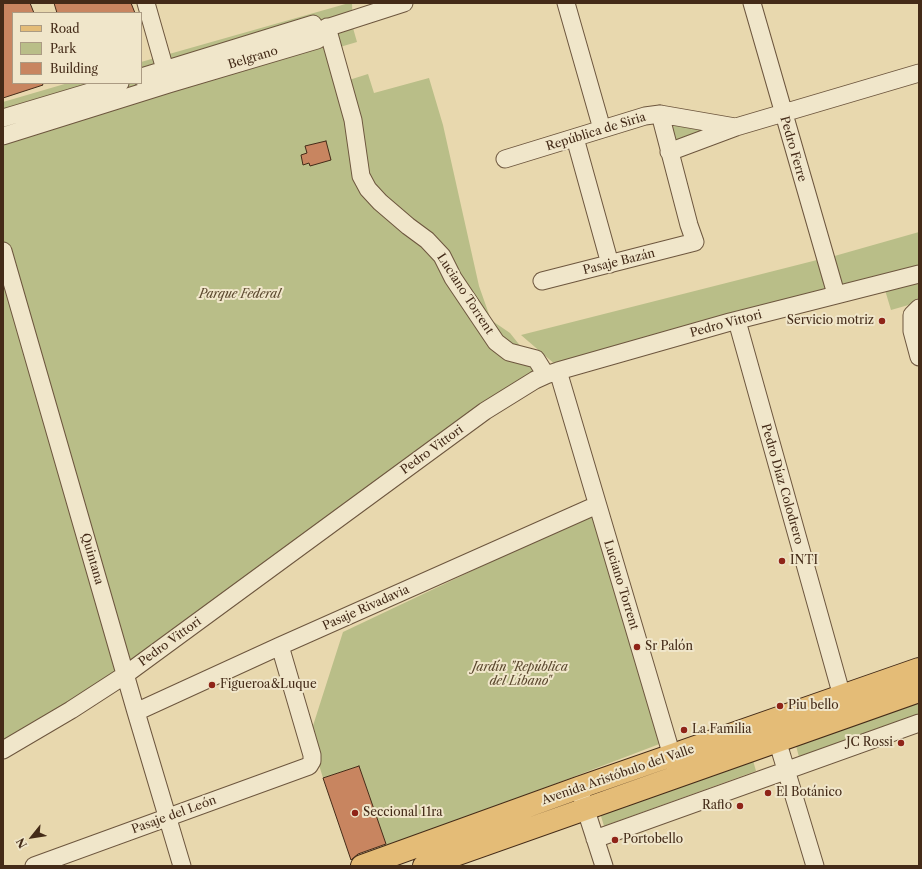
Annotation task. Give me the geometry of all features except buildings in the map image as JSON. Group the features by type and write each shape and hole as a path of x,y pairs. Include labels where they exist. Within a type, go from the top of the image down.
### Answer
{"main road":[{"name":"Avenida Aristóbulo del Valle","path":"845,707 919,669"},
{"name":"Avenida Aristóbulo del Valle","path":"424,866 586,809 675,766 774,731 845,707 919,691"},
{"name":"Avenida Aristóbulo del Valle","path":"362,866 389,861 578,788 675,766"}],"street":[{"path":"146,3 167,77"},
{"path":"322,29 354,11 404,3"},
{"path":"566,3 602,129"},
{"name":"Pedro Ferre","path":"752,3 836,294"},
{"name":"Belgrano","path":"3,136 313,24 322,29"},
{"name":"Luciano Torrent","path":"322,29 353,120 361,176 368,189 380,202 426,240 442,256 453,278 496,342 509,352 536,359 552,373 597,505 675,766"},
{"name":"República de Siria","path":"669,152 736,127 919,73"},
{"name":"Belgrano","path":"142,77 167,77"},
{"path":"3,118 117,84"},
{"path":"660,114 669,152"},
{"name":"República de Siria","path":"505,159 645,116 660,114 736,127"},
{"path":"575,138 610,264"},
{"name":"Pasaje Bazán","path":"542,281 695,242 669,152"},
{"name":"Quintana","path":"3,251 125,675 182,866"},
{"name":"Pedro Vittori","path":"3,750 71,710 125,675 485,411 552,373 836,294 919,274"},
{"path":"916,311 912,331 919,357"},
{"name":"Pedro Díaz Colodrero","path":"737,321 845,707"},
{"name":"Pasaje Rivadavia","path":"136,712 280,646 597,505"},
{"name":"Pasaje del León","path":"34,866 309,766 312,761 312,756 280,646"},
{"path":"595,839 919,723"},
{"path":"774,731 815,866"},
{"path":"578,788 604,866"}],"green space":[{"name":"Parque Federal","path":"352,3 353,28 357,42 340,47 349,80 368,74 374,93 429,78 443,125 479,286 491,320 510,333 541,372 106,681 3,743 3,102 65,84 142,84 142,62"},
{"path":"661,116 727,129 670,151"},
{"path":"919,232 919,269 840,289 831,257"},
{"path":"821,259 830,292 557,366 521,335"},
{"path":"919,280 919,302 891,310 885,290"},
{"name":"Jardín \"República del Líbano\"","path":"592,514 662,743 387,848 359,766 323,778 310,735 343,632"},
{"path":"919,699 919,715 799,757 795,742"},
{"path":"752,757 756,771 604,826 600,813"}],"place":[{"name":"Servicio motriz","path":"882,321"},
{"name":"INTI","path":"782,561"},
{"name":"Sr Palón","path":"637,647"},
{"name":"Figueroa&Luque","path":"212,685"},
{"name":"Piu bello","path":"780,706"},
{"name":"La Familia","path":"684,730"},
{"name":"JC Rossi","path":"901,743"},
{"name":"El Botánico","path":"768,793"},
{"name":"Raflo","path":"740,806"},
{"name":"Seccional 11ra","path":"355,813"},
{"name":"Portobello","path":"615,840"}]}
